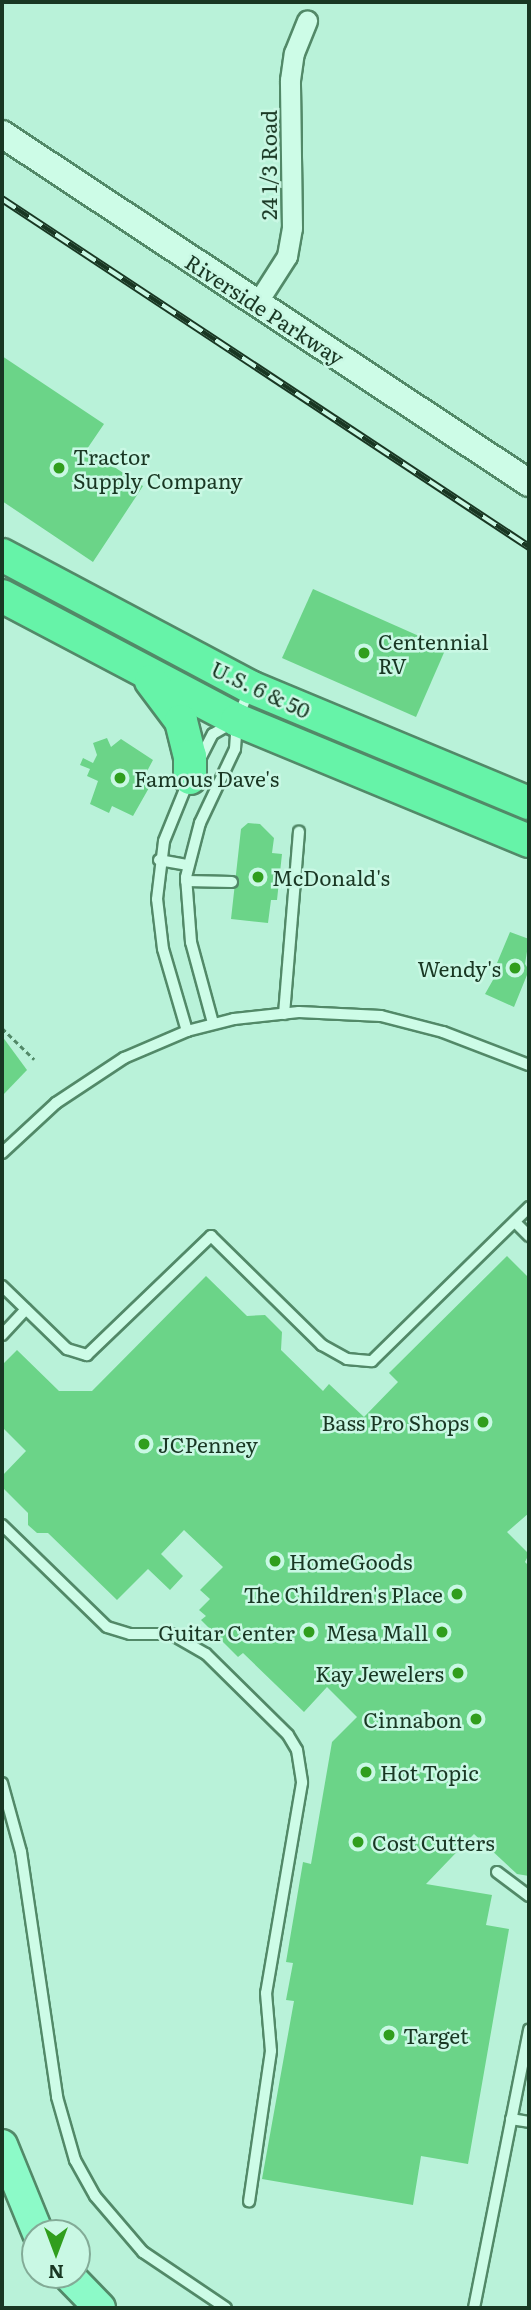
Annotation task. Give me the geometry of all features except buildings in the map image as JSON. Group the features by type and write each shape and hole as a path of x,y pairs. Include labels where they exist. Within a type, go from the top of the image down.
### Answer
{"highway":[{"name":"U.S. 6 & 50","path":"2,555 250,687 529,803"},
{"name":"U.S. 6 & 50","path":"2,596 237,720 528,841"},
{"path":"128,663 154,683 181,721 190,756 190,778"}],"main road":[{"name":"Riverside Parkway","path":"2,134 529,483"},
{"path":"2,2146 31,2219"},
{"path":"82,2289 100,2308"}],"street":[{"name":"24 1/3 Road","path":"257,303 287,256 292,228 290,80 294,53 307,20"}],"lane":[{"path":"213,1023 191,942 187,864 200,823 235,748 237,720 250,687"},
{"path":"187,1031 158,923 159,860 190,778 213,734 237,720"},
{"path":"284,1014 299,832"},
{"path":"159,860 187,864"},
{"path":"186,881 232,882"},
{"path":"2,1153 90,1079 187,1031 213,1023 284,1014 330,1012 403,1021 529,1065"},
{"path":"2,1286 73,1353 94,1353 211,1236 323,1345 347,1359 372,1361 529,1207"},
{"path":"515,1222 529,1236"},
{"path":"2,1335 26,1310"},
{"path":"2,1525 107,1627 130,1634 171,1634 206,1654 288,1735 297,1750 302,1783 266,1993 271,2051 249,2201"},
{"path":"2,1783 21,1852 57,2097 75,2160 95,2196 143,2252 226,2308"},
{"path":"497,1872 529,1896"},
{"path":"474,2308 529,2029"},
{"path":"511,2119 529,2122"}],"path":[{"path":"2,1028 34,1059"}],"railway":[{"path":"2,199 529,547"}],"place":[{"name":"Tractor Supply Company","path":"59,468"},
{"name":"Centennial RV","path":"364,653"},
{"name":"Famous Dave's","path":"120,778"},
{"name":"McDonald's","path":"258,877"},
{"name":"Wendy's","path":"515,968"},
{"name":"Bass Pro Shops","path":"483,1422"},
{"name":"JCPenney","path":"144,1444"},
{"name":"HomeGoods","path":"275,1561"},
{"name":"The Children's Place","path":"457,1594"},
{"name":"Guitar Center","path":"309,1632"},
{"name":"Mesa Mall","path":"442,1632"},
{"name":"Kay Jewelers","path":"458,1673"},
{"name":"Cinnabon","path":"476,1719"},
{"name":"Hot Topic","path":"366,1772"},
{"name":"Cost Cutters","path":"358,1842"},
{"name":"Target","path":"389,2035"}]}
